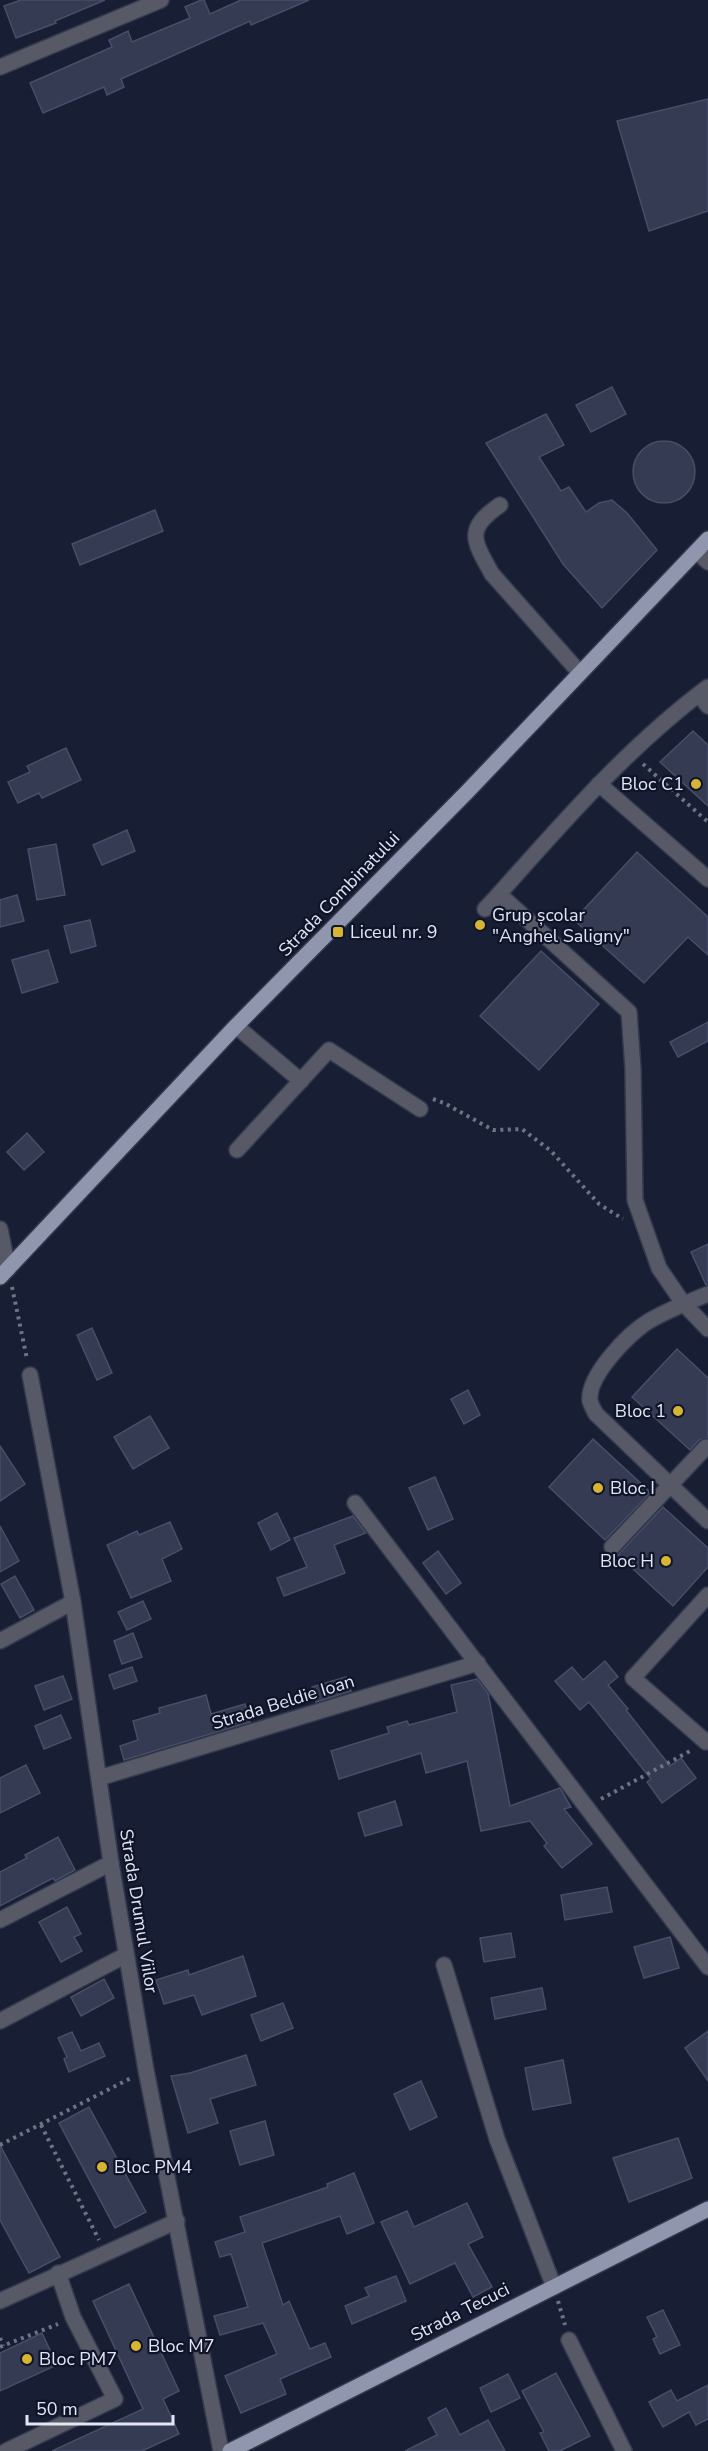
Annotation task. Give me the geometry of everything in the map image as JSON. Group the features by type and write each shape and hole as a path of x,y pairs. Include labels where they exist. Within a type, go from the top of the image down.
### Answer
{"main road":[{"name":"Strada Combinatului","path":"4,1273 236,1026 580,673 702,557 708,539"},
{"name":"Strada Tecuci","path":"230,2451 708,2209"}],"street":[{"path":"0,67 161,0"},
{"path":"500,505 483,516 476,526 476,538 482,556 492,574 580,673"},
{"path":"485,909 599,784 632,754 705,696"},
{"path":"599,784 708,879"},
{"path":"499,894 629,1012 633,1068 635,1200 659,1268 683,1303 708,1329"},
{"path":"236,1026 301,1081"},
{"path":"237,1150 328,1050 421,1103"},
{"path":"0,1229 4,1273"},
{"path":"708,1294 683,1303 647,1322 614,1353 598,1375 592,1388 590,1401 596,1414 708,1521"},
{"name":"Strada Drumul Viilor","path":"30,1375 73,1602 111,1863 146,2070 221,2451"},
{"path":"612,1546 706,1447"},
{"path":"356,1503 708,1967"},
{"path":"707,1742 633,1678 708,1595"},
{"path":"0,1641 73,1602"},
{"name":"Strada Beldie Ioan","path":"99,1778 478,1663"},
{"path":"0,1920 111,1863"},
{"path":"0,2021 126,1955"},
{"path":"444,1965 497,2139 554,2287"},
{"path":"0,2301 177,2221"},
{"path":"6,2451 115,2399 73,2317 58,2273"},
{"path":"569,2340 624,2451"}],"path":[{"path":"632,754 708,822"},
{"path":"421,1103 444,1103 493,1130 522,1129 551,1151 599,1204 646,1233"},
{"path":"4,1273 30,1375"},
{"path":"587,1807 707,1742"},
{"path":"0,2145 146,2070"},
{"path":"41,2125 105,2252"},
{"path":"554,2287 569,2340"},
{"path":"0,2338 1,2346 73,2317"}],"building":[{"path":"21,0 105,0 55,21 56,23 16,38 4,6"},
{"path":"204,0 210,14 241,0 309,0 251,25 250,21 121,79 124,87 107,95 104,87 43,113 30,83 112,47 109,40 128,31 132,42 190,18 185,7"},
{"path":"708,99 708,211 649,231 617,121"},
{"path":"612,387 626,414 591,432 576,405"},
{"path":"546,414 564,445 539,457 561,491 569,487 586,512 599,503 612,500 627,513 657,550 602,608 563,564 486,443"},
{"path":"658,441 670,441 686,450 693,460 695,472 693,484 686,494 670,503 658,503 647,498 638,489 633,478 633,466 638,455 647,446"},
{"path":"155,510 163,531 80,565 72,544"},
{"name":"Bloc C1","path":"693,731 708,745 708,806 660,762"},
{"path":"66,748 81,780 42,798 39,793 18,803 8,782 30,772 27,766"},
{"path":"127,830 135,851 102,865 93,845"},
{"path":"56,844 65,895 37,900 28,849"},
{"path":"637,852 708,917 708,955 688,937 644,983 574,920"},
{"path":"17,895 24,921 0,927 0,900"},
{"path":"90,920 96,946 71,953 64,926"},
{"path":"48,950 58,982 22,993 12,960"},
{"path":"541,951 599,1004 539,1070 480,1016"},
{"path":"708,1022 708,1041 678,1057 670,1042"},
{"path":"27,1133 44,1152 24,1170 7,1152"},
{"path":"708,1244 708,1284 706,1285 691,1252"},
{"path":"92,1328 112,1373 97,1380 77,1335"},
{"name":"Bloc 1","path":"677,1349 708,1378 708,1438 699,1440 690,1450 632,1397"},
{"path":"468,1390 480,1415 464,1424 451,1399"},
{"path":"150,1416 169,1448 133,1469 114,1437"},
{"name":"Bloc I","path":"593,1439 648,1490 649,1494 605,1540 549,1487"},
{"path":"0,1446 25,1484 0,1501"},
{"path":"435,1477 453,1519 428,1530 409,1488"},
{"name":"Bloc H","path":"663,1507 708,1548 708,1567 673,1606 618,1555"},
{"path":"277,1513 290,1540 271,1550 258,1523"},
{"path":"353,1516 366,1533 334,1545 345,1573 284,1596 277,1578 307,1567 294,1538"},
{"path":"170,1522 182,1549 162,1559 171,1581 131,1598 107,1545 137,1531 139,1535"},
{"path":"0,1526 19,1561 0,1572"},
{"path":"438,1551 461,1583 446,1594 423,1563"},
{"path":"15,1576 34,1610 20,1618 1,1584"},
{"path":"143,1601 151,1619 127,1630 118,1612"},
{"path":"133,1633 142,1657 122,1664 114,1641"},
{"path":"605,1661 618,1677 608,1685 628,1709 626,1710 670,1766 681,1758 696,1778 662,1803 647,1782 651,1779 589,1702 580,1710 555,1681 572,1667 583,1680"},
{"path":"132,1667 137,1681 114,1689 109,1675"},
{"path":"63,1676 72,1699 44,1710 35,1686"},
{"path":"346,1677 351,1691 316,1702 312,1687"},
{"path":"477,1679 488,1693 510,1806 560,1788 571,1807 564,1809 592,1844 562,1868 544,1846 547,1843 530,1821 481,1831 467,1761 426,1773 421,1753 339,1779 331,1751 389,1733 387,1727 407,1721 409,1725 457,1712 451,1685"},
{"path":"206,1695 211,1714 245,1704 250,1722 124,1760 120,1746 138,1740 133,1721 160,1713 159,1708"},
{"path":"61,1715 71,1738 44,1749 35,1726"},
{"path":"26,1765 40,1793 0,1813 0,1778"},
{"path":"395,1801 402,1825 365,1836 358,1813"},
{"path":"58,1837 75,1870 55,1881 53,1878 0,1906 0,1872 27,1858 25,1855"},
{"path":"607,1887 612,1912 565,1920 561,1895"},
{"path":"67,1907 81,1934 74,1937 82,1951 61,1962 39,1922"},
{"path":"511,1933 515,1957 484,1962 480,1938"},
{"path":"670,1937 679,1968 644,1978 634,1947"},
{"path":"243,1956 256,1996 202,2015 194,1995 164,2004 156,1980 188,1970 189,1975"},
{"path":"104,1979 114,1998 81,2016 71,1997"},
{"path":"542,1988 546,2009 495,2019 491,1998"},
{"path":"283,2003 293,2028 261,2041 251,2015"},
{"path":"708,2031 708,2081 685,2048"},
{"path":"72,2032 81,2051 99,2043 105,2056 69,2072 64,2059 67,2057 58,2038"},
{"path":"246,2055 256,2085 210,2099 218,2123 188,2133 171,2076 190,2073"},
{"path":"563,2060 571,2103 533,2110 525,2068"},
{"path":"421,2081 437,2117 410,2130 394,2094"},
{"name":"Bloc PM4","path":"89,2107 146,2212 115,2228 59,2123"},
{"path":"265,2121 274,2155 240,2165 230,2131"},
{"path":"678,2138 692,2178 629,2202 613,2158"},
{"path":"0,2145 60,2257 29,2273 0,2220"},
{"path":"354,2173 374,2223 347,2234 340,2216 262,2243 283,2305 289,2301 310,2349 325,2343 331,2357 280,2379 286,2394 241,2413 225,2376 277,2354 263,2323 220,2335 214,2316 248,2307 231,2254 220,2257 215,2242 245,2232 240,2217 328,2187 327,2184"},
{"path":"467,2203 483,2237 468,2244 492,2287 473,2297 455,2263 410,2284 381,2222 407,2211 414,2227"},
{"path":"396,2276 406,2301 352,2324 345,2306 369,2296 365,2288"},
{"name":"Bloc M7","path":"129,2284 179,2391 163,2399 179,2434 142,2451 52,2451 143,2409 93,2301"},
{"path":"663,2310 680,2345 660,2354 653,2339 657,2337 647,2317"},
{"name":"Bloc PM7","path":"42,2333 57,2365 0,2391 0,2353"},
{"path":"556,2373 590,2436 560,2451 549,2451 540,2433 544,2432 522,2391"},
{"path":"508,2374 520,2398 491,2412 480,2388"},
{"path":"708,2385 708,2419 696,2425 689,2412 663,2427 649,2402 671,2390 677,2401"},
{"path":"446,2408 460,2435 488,2420 505,2451 405,2451 437,2435 428,2418"}],"place":[{"name":"Bloc C1","path":"696,784"},
{"name":"Grup școlar \"Anghel Saligny\"","path":"480,925"},
{"name":"Liceul nr. 9","path":"338,932"},
{"name":"Bloc 1","path":"678,1411"},
{"name":"Bloc I","path":"598,1488"},
{"name":"Bloc H","path":"666,1561"},
{"name":"Bloc PM4","path":"102,2167"},
{"name":"Bloc M7","path":"136,2346"},
{"name":"Bloc PM7","path":"27,2359"}]}
